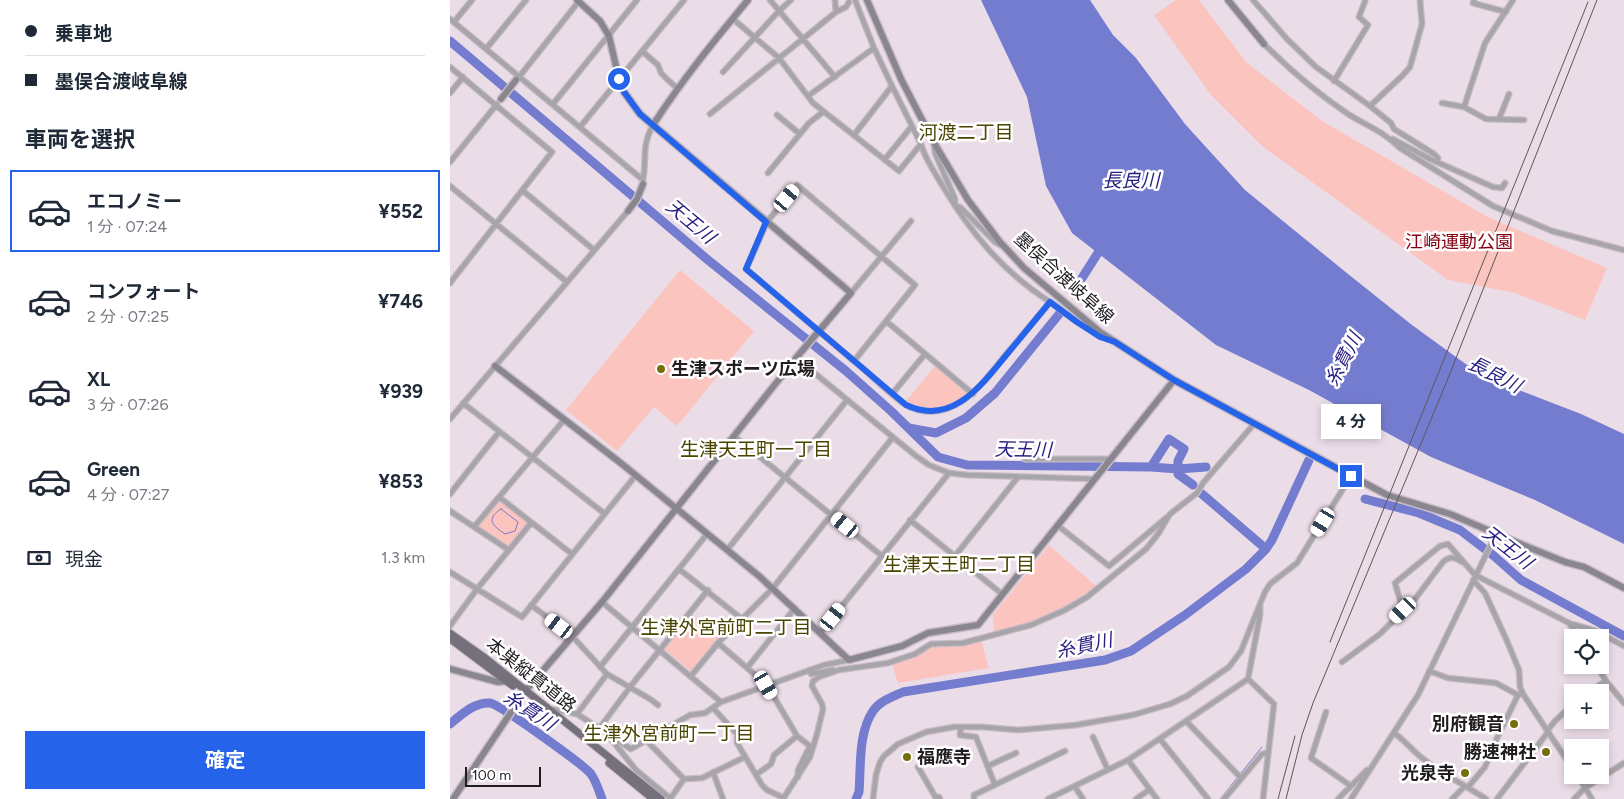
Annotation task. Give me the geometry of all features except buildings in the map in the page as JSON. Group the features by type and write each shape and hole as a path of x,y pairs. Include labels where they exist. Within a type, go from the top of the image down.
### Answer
{"main road":[{"name":"本巣縦貫道路","path":"450,633 484,657 653,799"},
{"name":"本巣縦貫道路","path":"450,639 507,681 550,709 662,799"}],"street":[{"path":"472,0 452,21 518,78 553,104 643,182"},
{"path":"486,49 526,0"},
{"path":"450,162 579,0 600,21 609,36 619,79 631,103 640,114 851,293"},
{"path":"553,104 637,0"},
{"path":"580,127 684,0"},
{"path":"450,419 637,199 643,182 646,137 677,88 748,0"},
{"path":"770,0 835,77"},
{"path":"723,72 791,0"},
{"path":"835,0 836,12"},
{"name":"墨俣合渡岐阜線","path":"867,0 901,79 933,141 968,200 1005,248 1024,268 1100,332 1174,380 1387,495 1450,514 1495,535 1565,562 1584,567 1624,588"},
{"path":"1228,0 1264,44 1307,84 1349,115 1436,162 1494,187 1502,188 1505,183"},
{"path":"1253,0 1291,44 1334,81 1391,123 1394,129 1434,154 1438,158 1436,162"},
{"path":"1370,106 1410,67 1422,24 1420,0"},
{"path":"1474,0 1473,4 1506,12"},
{"path":"1464,107 1485,43 1513,0"},
{"path":"710,114 852,1 921,144 924,155 955,206 987,249 1029,288 1084,327 1100,337 1115,342"},
{"path":"1334,81 1368,25 1358,17 1364,1"},
{"path":"732,19 778,58 813,103 899,170 921,144"},
{"path":"808,96 874,48"},
{"path":"642,52 658,65 661,72 677,88"},
{"path":"450,66 499,102 552,152 450,283"},
{"path":"450,93 463,77"},
{"path":"854,135 892,86"},
{"path":"1499,119 1509,94"},
{"path":"1442,103 1464,107 1486,119 1524,120"},
{"path":"768,173 809,123 823,112"},
{"path":"777,115 800,134"},
{"path":"885,160 912,126"},
{"path":"1388,136 1400,148 1493,206 1552,231 1624,250"},
{"path":"933,141 935,153 954,199 955,206"},
{"path":"854,361 915,285 797,185 766,222 746,269 818,332 906,405 931,411 946,409 962,402 973,394 1050,302"},
{"path":"450,186 567,282"},
{"path":"522,190 594,250"},
{"path":"955,206 960,207 995,242 1005,248"},
{"path":"453,799 525,692 602,602 798,356 911,221"},
{"path":"886,321 973,394"},
{"path":"892,394 925,354"},
{"path":"798,356 847,400 930,465 949,472 985,476 1095,478"},
{"path":"495,366 636,475 773,588 850,660"},
{"path":"550,709 577,714 615,738 626,748 631,749 690,716 705,713 721,702 766,685 809,670 902,646 928,633 978,626 1174,380"},
{"path":"727,550 847,400"},
{"path":"463,403 605,514"},
{"path":"474,527 564,420"},
{"path":"1057,525 1109,566 1197,493 1203,483 1254,424"},
{"path":"450,494 499,432"},
{"path":"734,436 882,556"},
{"path":"691,676 718,643 773,588 893,437"},
{"path":"1025,459 1109,460"},
{"path":"821,632 949,472"},
{"path":"450,572 522,617 636,475"},
{"path":"872,799 880,762 889,750 907,739 926,732 940,728 961,727 1019,730 1076,725 1133,715 1170,704 1187,696 1229,667 1242,651 1265,592 1270,584 1301,558 1351,476"},
{"path":"956,556 1018,477"},
{"path":"499,497 572,554"},
{"path":"450,511 509,550"},
{"path":"809,670 811,674 888,663 915,654 931,644 963,643 1049,618 1087,597 1146,550 1170,514"},
{"path":"910,520 1002,594"},
{"path":"450,626 477,589 531,523"},
{"path":"600,667 707,534"},
{"path":"1351,799 1418,695 1495,535"},
{"path":"1403,610 1395,583 1440,546 1448,544 1486,593 1519,670 1520,694 1496,740 1485,767 1452,799"},
{"path":"1342,662 1380,634 1415,599 1442,562 1454,557 1465,564"},
{"path":"679,568 742,619"},
{"path":"1474,577 1569,623 1596,631 1624,646"},
{"path":"590,741 630,686 708,590"},
{"path":"602,602 721,702"},
{"path":"1051,798 1128,760 1248,679 1260,615 1260,604"},
{"path":"531,605 572,636 607,674 630,686 658,706"},
{"path":"747,668 795,608"},
{"path":"1569,623 1573,629"},
{"path":"718,643 766,685 798,736 810,746 798,770 798,777"},
{"path":"450,669 498,682 507,681"},
{"path":"713,708 737,734 737,743 767,790 784,798 810,756 823,709 812,683 819,677 839,670"},
{"path":"1429,671 1448,678 1496,682 1520,694 1564,756"},
{"path":"577,714 607,674"},
{"path":"1602,674 1624,703"},
{"path":"1248,679 1274,704 1263,799"},
{"path":"1601,684 1606,681"},
{"path":"1326,712 1311,758 1351,786"},
{"path":"1497,799 1555,721 1564,713"},
{"path":"1186,722 1241,778"},
{"path":"961,727 960,735 976,737 995,785"},
{"path":"606,733 631,765 671,799 684,779"},
{"path":"1394,733 1424,760 1486,799"},
{"path":"757,774 771,764 774,755 798,736"},
{"path":"1093,737 1108,770"},
{"path":"646,740 684,779 702,778 745,757"},
{"path":"1160,740 1208,799"},
{"path":"974,799 974,794 1065,752"},
{"path":"1224,799 1262,754 1268,752"},
{"path":"988,766 1016,754"},
{"path":"1128,760 1158,799"},
{"path":"1576,798 1585,788 1624,763"},
{"path":"1338,799 1372,766"},
{"path":"918,767 936,798 939,797 940,799"},
{"path":"713,772 723,799"},
{"path":"1583,784 1592,799"},
{"path":"1075,787 1083,799"},
{"path":"1136,799 1150,789"}],"green space":[{"name":"江崎運動公園","path":"1176,0 1199,0 1246,62 1322,121 1488,217 1607,268 1585,320 1515,293 1448,280 1262,146 1211,95 1154,15"},
{"name":"生津スポーツ広場","path":"680,270 754,331 677,426 654,407 617,451 566,410"},
{"path":"935,366 968,394 953,403 938,408 922,408 905,402"},
{"path":"499,499 528,522 508,547 477,525"},
{"path":"1049,545 1096,586 1073,603 1048,616 994,633 993,615"},
{"path":"692,614 721,637 692,672 664,649"},
{"path":"981,640 989,668 898,683 892,664 915,655 929,646"}],"water":[{"name":"長良川","path":"981,0 1090,0 1113,35 1136,58 1185,124 1245,190 1348,274 1412,325 1467,365 1516,389 1581,414 1624,434 1624,544 1535,500 1431,457 1309,390 1216,345 1072,233 1046,186 1027,97"}],"waterway":[{"name":"天王川","path":"450,41 708,260 846,371 891,411 938,457 967,465 1178,469 1206,467"},
{"name":"天王川","path":"1082,278 1103,245"},
{"name":"天王川","path":"909,428 936,433 966,418 995,393 1060,313"},
{"name":"糸貫川","path":"1326,429 1342,396"},
{"name":"天王川","path":"1151,467 1169,439 1184,449 1178,461 1178,474 1193,485"},
{"name":"糸貫川","path":"856,799 859,792 861,750 865,729 873,711 879,705 903,692 1105,660 1131,651 1185,615 1246,569 1266,549 1309,460"},
{"path":"1202,494 1266,549"},
{"name":"天王川","path":"1365,499 1419,513 1460,530 1521,580 1624,636"},
{"path":"501,509 518,522 515,531 505,534 492,522 493,516 501,509"},
{"name":"糸貫川","path":"450,724 468,710 484,703 497,706 585,768 593,777 602,799"},
{"path":"1220,799 1262,747"}],"railway":[{"path":"1286,799 1302,735 1313,703 1447,381 1597,0"},
{"path":"1330,642 1588,2"},
{"path":"1278,799 1295,736"}],"place":[{"name":"生津スポーツ広場","path":"661,369"},
{"name":"別府観音","path":"1514,724"},
{"name":"勝速神社","path":"1546,752"},
{"name":"福應寺","path":"907,757"},
{"name":"光泉寺","path":"1465,773"}],"district":[{"name":"河渡二丁目","path":"966,132"},
{"name":"生津天王町一丁目","path":"756,449"},
{"name":"生津天王町二丁目","path":"959,564"},
{"name":"生津外宮前町二丁目","path":"726,627"},
{"name":"生津外宮前町一丁目","path":"669,733"}],"route":[{"path":"619,79 624,92 640,114 766,222 746,269 906,405 921,410 940,411 968,398 986,380 1050,302 1100,337 1115,342 1174,380 1351,476"}]}
